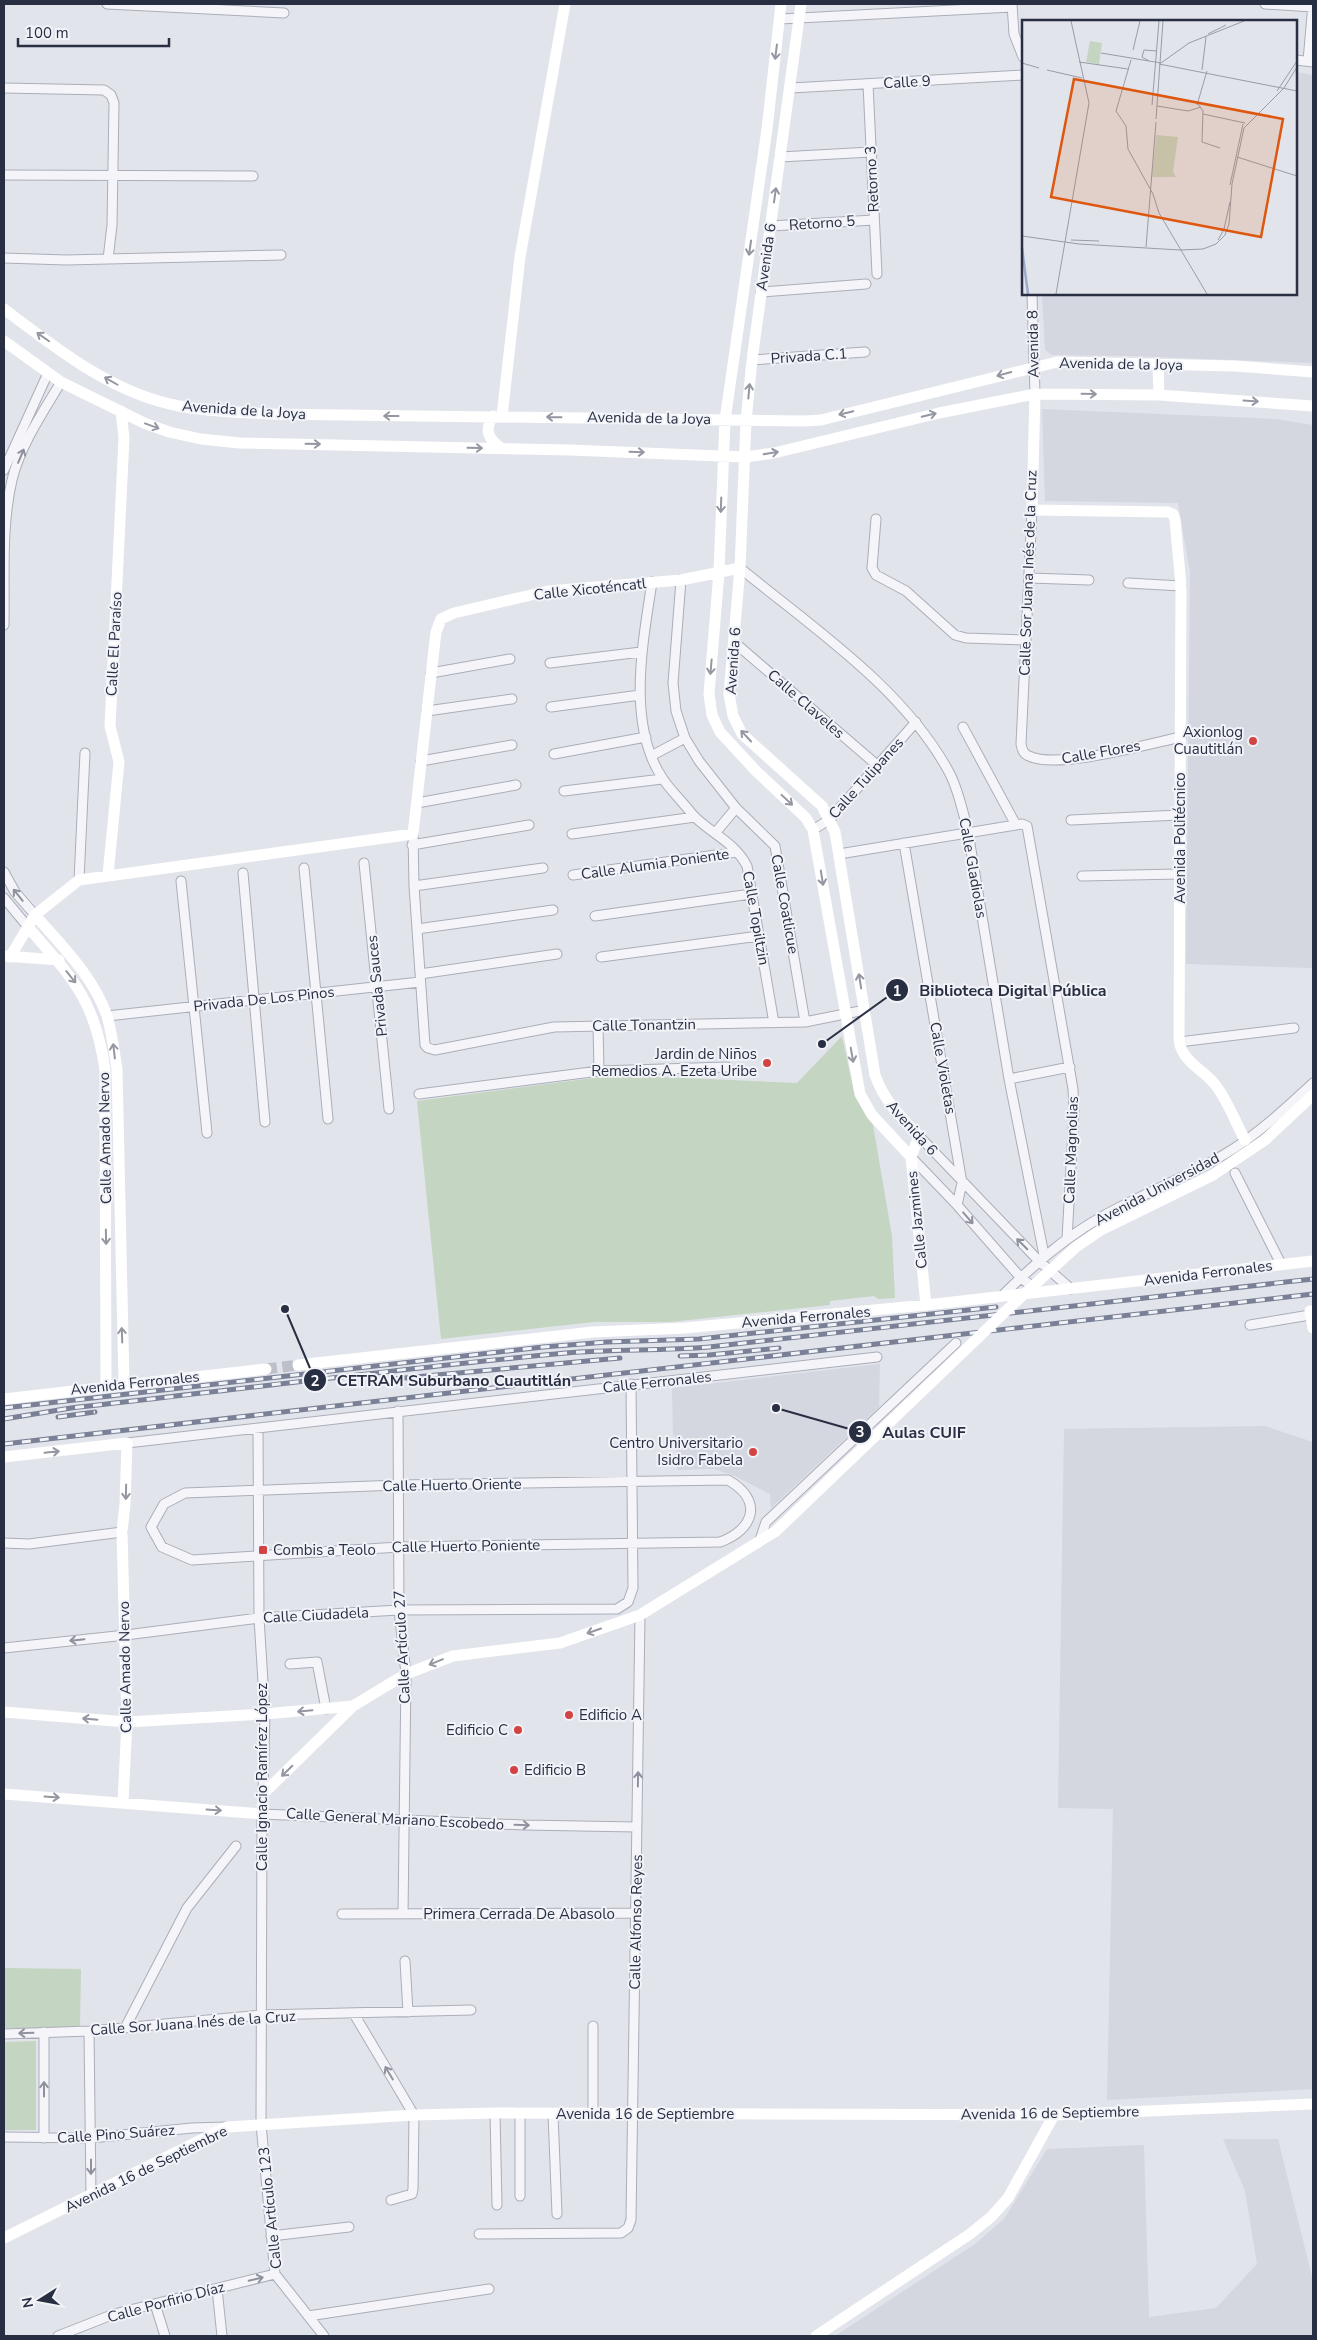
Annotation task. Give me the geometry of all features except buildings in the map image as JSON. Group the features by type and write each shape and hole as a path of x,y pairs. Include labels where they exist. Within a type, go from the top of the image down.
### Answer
{"main road":[{"path":"501,448 493,442 487,433 487,427 498,416 520,257 565,4"},
{"name":"Avenida 6","path":"782,4 767,129 725,420 722,456 719,572 709,694 712,715 720,732 756,771 806,818 813,830 855,1072 865,1105 910,1157"},
{"name":"Avenida 6","path":"801,4 752,360 746,421 740,568 729,694 733,716 742,734 822,806 830,819 840,854 875,1076 881,1091 890,1105 919,1136"},
{"name":"Avenida de la Joya","path":"4,309 82,365 124,389 178,406 214,411 270,414 746,421 821,420 1034,366 1057,362 1234,366 1313,372"},
{"name":"Avenida de la Joya","path":"4,341 61,382 144,423 169,432 201,439 240,443 501,448 745,457 774,453 939,413 1035,394 1159,395 1313,406"},
{"path":"1158,365 1159,395"},
{"name":"Calle Sor Juana Inés de la Cruz","path":"1032,510 1035,394"},
{"name":"Calle El Paraíso","path":"108,875 119,762 110,726 124,438 121,411"},
{"name":"Avenida Politécnico","path":"1032,510 1168,512 1173,514 1180,586 1179,1042 1187,1060 1213,1082 1219,1091 1244,1140"},
{"name":"Calle Xicoténcatl","path":"431,673 436,632 441,619 454,612 548,591 681,580 740,568"},
{"path":"7,956 35,915 78,880 412,840 431,673"},
{"path":"756,771 769,758"},
{"name":"Calle Amado Nervo","path":"35,915 76,961 106,1016 113,1040 118,1121 124,1384"},
{"name":"Calle Amado Nervo","path":"28,927 78,986 90,1008 98,1031 105,1070 106,1386"},
{"path":"7,956 76,961"},
{"name":"Avenida Universidad","path":"353,1706 406,1674 453,1656 560,1643 640,1615 776,1531 1009,1308 1076,1247 1101,1230 1213,1175 1265,1140 1313,1095"},
{"name":"Calle Jazmines","path":"919,1136 910,1157 926,1305"},
{"name":"Avenida Ferronales","path":"298,1365 593,1332 685,1328 926,1305 1313,1260"},
{"path":"1311,1312 1313,1328"},
{"name":"Avenida Ferronales","path":"4,1399 266,1369"},
{"path":"4,1457 127,1443"},
{"name":"Calle Amado Nervo","path":"123,1802 127,1722 122,1532 127,1443"},
{"path":"4,1712 127,1722 265,1714 353,1706"},
{"path":"263,1794 353,1706"},
{"name":"Calle General Mariano Escobedo","path":"4,1794 262,1814"},
{"name":"Calle Ignacio Ramírez López","path":"262,1814 263,1794"},
{"name":"Avenida 16 de Septiembre","path":"4,2238 227,2127 414,2115 495,2113 1054,2115 1313,2104"},
{"path":"816,2336 970,2234 991,2217 1008,2198 1054,2115"}],"street":[{"path":"107,4 284,13"},
{"path":"1265,4 1313,6 1311,62 1297,60"},
{"path":"780,19 1012,6 1014,34 1021,46"},
{"name":"Calle 9","path":"790,88 1022,75"},
{"name":"Retorno 3","path":"868,84 878,274"},
{"path":"4,88 104,90 111,95 114,103 112,225 108,259"},
{"path":"780,157 871,152"},
{"path":"4,176 253,176"},
{"name":"Retorno 5","path":"770,226 874,220"},
{"path":"4,258 66,260 281,255"},
{"path":"761,292 866,284"},
{"name":"Avenida 8","path":"1032,295 1035,394"},
{"name":"Privada C.1","path":"752,360 865,352"},
{"path":"4,470 48,373"},
{"path":"4,625 6,541 12,479 22,453 61,382"},
{"name":"Calle Sor Juana Inés de la Cruz","path":"1023,751 1021,744 1032,510"},
{"path":"876,519 872,568 876,575 906,591 955,635 1026,640"},
{"name":"Calle Gladiolas","path":"740,568 886,688 916,722 950,774 958,792 968,832 1042,1258"},
{"path":"1029,578 1089,580"},
{"name":"Calle Coatlicue","path":"681,580 673,683 676,711 686,738 699,762 736,808 772,841 777,851 805,1022"},
{"name":"Calle Topiltzin","path":"652,582 641,652 640,695 646,737 662,778 695,817 716,832 738,852 747,866 774,1023"},
{"path":"1128,583 1180,586"},
{"name":"Calle Claveles","path":"734,642 878,766"},
{"path":"550,663 641,652"},
{"path":"431,673 510,659"},
{"path":"551,707 640,695"},
{"path":"427,711 512,699"},
{"name":"Calle Tulipanes","path":"813,830 830,819 916,722"},
{"path":"840,854 1016,825 963,727"},
{"path":"554,754 646,737"},
{"name":"Calle Flores","path":"1023,751 1028,756 1065,761 1181,737"},
{"path":"652,756 686,738"},
{"path":"421,761 512,745"},
{"path":"78,880 85,753"},
{"path":"564,791 662,778"},
{"path":"416,803 516,785"},
{"path":"716,832 736,808"},
{"path":"1071,820 1179,815"},
{"path":"572,834 695,817"},
{"path":"420,978 412,840 529,825"},
{"name":"Calle Magnolias","path":"1016,825 1027,826 1070,1067 1074,1112 1067,1239"},
{"name":"Calle Violetas","path":"904,843 962,1183 957,1205"},
{"name":"Calle Alumia Poniente","path":"573,875 738,852"},
{"name":"Privada Sauces","path":"364,863 389,1109"},
{"path":"304,868 328,1119"},
{"path":"414,886 543,868"},
{"path":"4,872 15,892 35,915"},
{"path":"243,873 265,1122"},
{"path":"1082,876 1179,874"},
{"path":"181,881 207,1133"},
{"path":"595,916 751,894"},
{"path":"4,898 28,927"},
{"path":"417,929 553,910"},
{"path":"601,957 759,936"},
{"name":"Privada De Los Pinos","path":"106,1016 377,987 556,954"},
{"name":"Calle Tonantzin","path":"420,978 425,1045 435,1050 554,1027 805,1022 865,1010"},
{"path":"598,1026 600,1070"},
{"path":"1179,1042 1294,1028"},
{"path":"419,1094 600,1070 727,1067"},
{"path":"1010,1078 1070,1067"},
{"name":"Avenida Universidad","path":"1002,1296 1042,1258 1067,1239 1103,1216 1225,1154 1266,1126 1313,1083"},
{"path":"105,1121 118,1121"},
{"name":"Avenida 6","path":"919,1136 962,1183 1042,1258 1071,1289"},
{"name":"Avenida 6","path":"910,1157 957,1205 1021,1278 1040,1293"},
{"path":"1235,1174 1281,1264"},
{"path":"107,1285 121,1284"},
{"path":"1250,1325 1311,1312"},
{"path":"760,1540 766,1522 956,1342"},
{"name":"Calle Ferronales","path":"258,1429 398,1411 632,1384 693,1380 877,1357"},
{"path":"632,1384 633,1544"},
{"name":"Calle Artículo 27","path":"398,1411 399,1610 406,1674 403,1914"},
{"path":"127,1443 258,1429"},
{"name":"Calle Ignacio Ramírez López","path":"258,1429 259,1618 265,1714 263,1794"},
{"name":"Calle Huerto Oriente","path":"151,1527 164,1504 185,1494 398,1485 728,1480 748,1495 752,1512"},
{"name":"Calle Huerto Poniente","path":"151,1527 162,1548 192,1560 399,1547 720,1542 731,1538 746,1527 752,1512"},
{"path":"4,1543 29,1544 122,1532"},
{"name":"Calle Ciudadela","path":"4,1648 259,1618 399,1610 617,1609 628,1602 632,1588 633,1544"},
{"name":"Calle Alfonso Reyes","path":"479,2234 621,2233 628,2228 631,2220 640,1615"},
{"path":"290,1664 317,1662 326,1709"},
{"name":"Calle Ignacio Ramírez López","path":"261,2124 262,1814"},
{"name":"Calle General Mariano Escobedo","path":"262,1814 524,1825 637,1827"},
{"path":"125,2028 187,1908 236,1846"},
{"name":"Primera Cerrada De Abasolo","path":"342,1914 636,1913"},
{"path":"405,1961 408,2012"},
{"name":"Calle Sor Juana Inés de la Cruz","path":"4,2034 88,2032 262,2015 471,2010"},
{"path":"354,2014 414,2115 413,2189 408,2197 391,2200"},
{"path":"592,2114 593,2026"},
{"path":"44,2032 44,2138"},
{"path":"88,2032 91,2196"},
{"path":"495,2113 497,2205"},
{"path":"520,2113 520,2196"},
{"path":"553,2114 557,2214"},
{"name":"Calle Artículo 123","path":"261,2124 275,2274 324,2336"},
{"name":"Calle Pino Suárez","path":"4,2137 91,2138 192,2128 227,2127"},
{"path":"272,2236 349,2227"},
{"name":"Calle Porfirio Díaz","path":"58,2336 114,2314 275,2274"},
{"path":"217,2289 222,2336"},
{"path":"308,2316 489,2289"},
{"path":"155,2304 166,2336"}],"shaded area":[{"path":"1297,72 1313,75 1313,363 1052,355 1045,350 1042,295 1297,295"},
{"name":"Axionlog Cuautitlán","path":"1042,409 1276,419 1313,425 1313,968 1186,964 1190,572 1178,503 1045,501"},
{"name":"Centro Universitario Isidro Fabela","path":"880,1364 879,1407 771,1508 770,1494 735,1476 714,1469 677,1470 675,1436 673,1436 672,1388"},
{"path":"1265,1426 1313,1442 1313,2089 1107,2100 1113,1809 1058,1808 1064,1429"},
{"path":"1223,2139 1278,2139 1313,2281 1313,2336 835,2336 975,2244 1004,2219 1047,2149 1144,2145 1149,2317 1216,2308 1257,2264 1245,2191"}],"green space":[{"path":"842,1036 854,1092 873,1125 892,1236 895,1298 878,1299 874,1296 830,1301 830,1305 670,1322 594,1322 441,1339 417,1101 616,1075 797,1083"},
{"path":"4,1968 81,1969 80,2028 4,2028"},
{"path":"36,2041 36,2130 4,2130 4,2042"}],"tunnel":[{"path":"266,1369 298,1365"}],"railway":[{"path":"4,1419 71,1408 442,1365 584,1352 709,1347 1313,1279"},
{"path":"4,1444 1313,1294"},
{"path":"4,1408 543,1347 607,1342 699,1339 996,1307"},
{"path":"680,1356 779,1348"},
{"path":"393,1379 620,1358"},
{"path":"58,1417 95,1412"}],"place":[{"name":"Axionlog Cuautitlán","path":"1253,741"},
{"name":"Biblioteca Digital Pública","path":"822,1044"},
{"name":"Jardin de Niños Remedios A. Ezeta Uribe","path":"767,1063"},
{"name":"CETRAM Suburbano Cuautitlán","path":"285,1309"},
{"name":"Aulas CUIF","path":"776,1408"},
{"name":"Centro Universitario Isidro Fabela","path":"753,1452"},
{"name":"Combis a Teolo","path":"263,1550"},
{"name":"Edificio A","path":"569,1715"},
{"name":"Edificio C","path":"518,1730"},
{"name":"Edificio B","path":"514,1770"}]}
